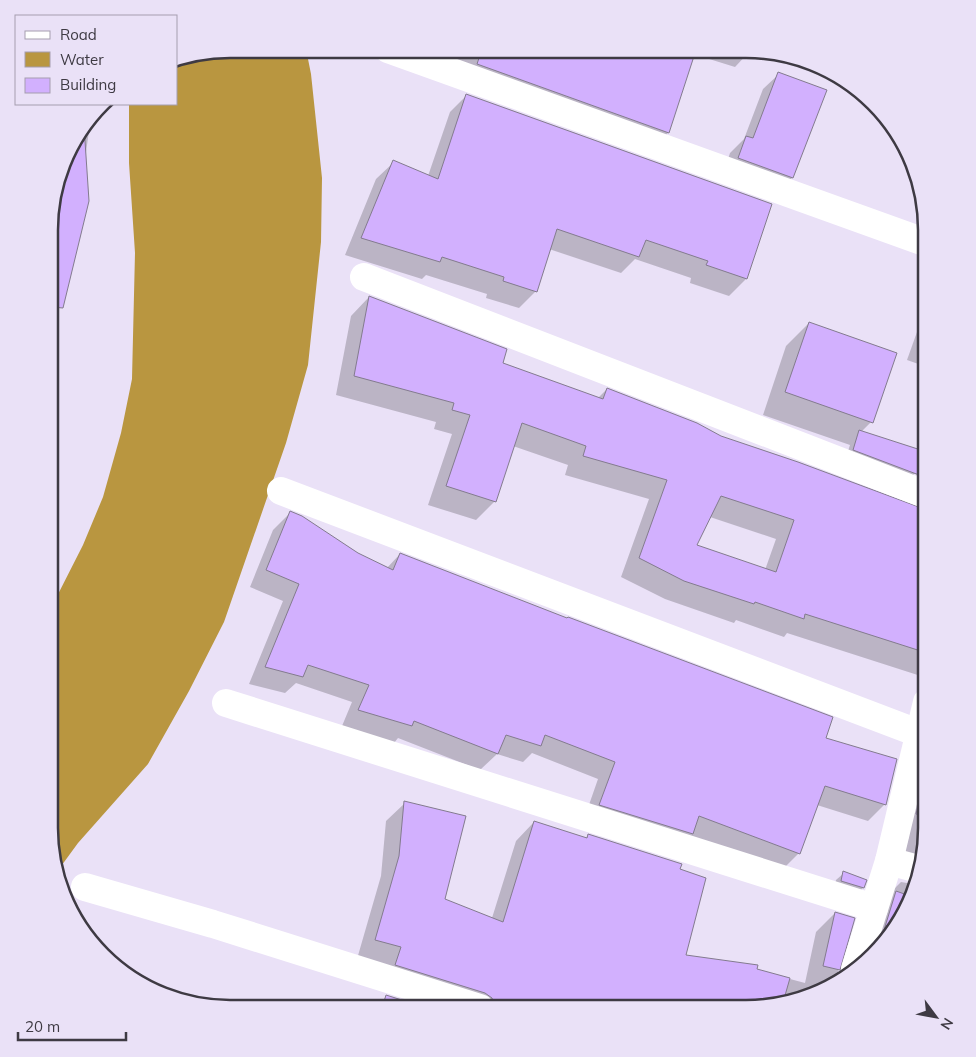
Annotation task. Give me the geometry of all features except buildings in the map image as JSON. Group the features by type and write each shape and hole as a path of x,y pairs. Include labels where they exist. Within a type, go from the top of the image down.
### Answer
{"street":[{"path":"413,58 918,240"},
{"path":"364,277 918,492"},
{"path":"281,491 918,733 889,861 859,957"},
{"path":"226,704 874,908"},
{"path":"889,861 914,868"},
{"path":"85,887 213,924 451,999"}],"water":[{"path":"308,58 322,178 321,242 308,365 286,443 224,622 189,691 148,764 78,843 62,865 58,839 58,594 83,545 103,497 121,433 132,379 135,253 129,163 129,105 178,105 178,66 207,59"}]}
